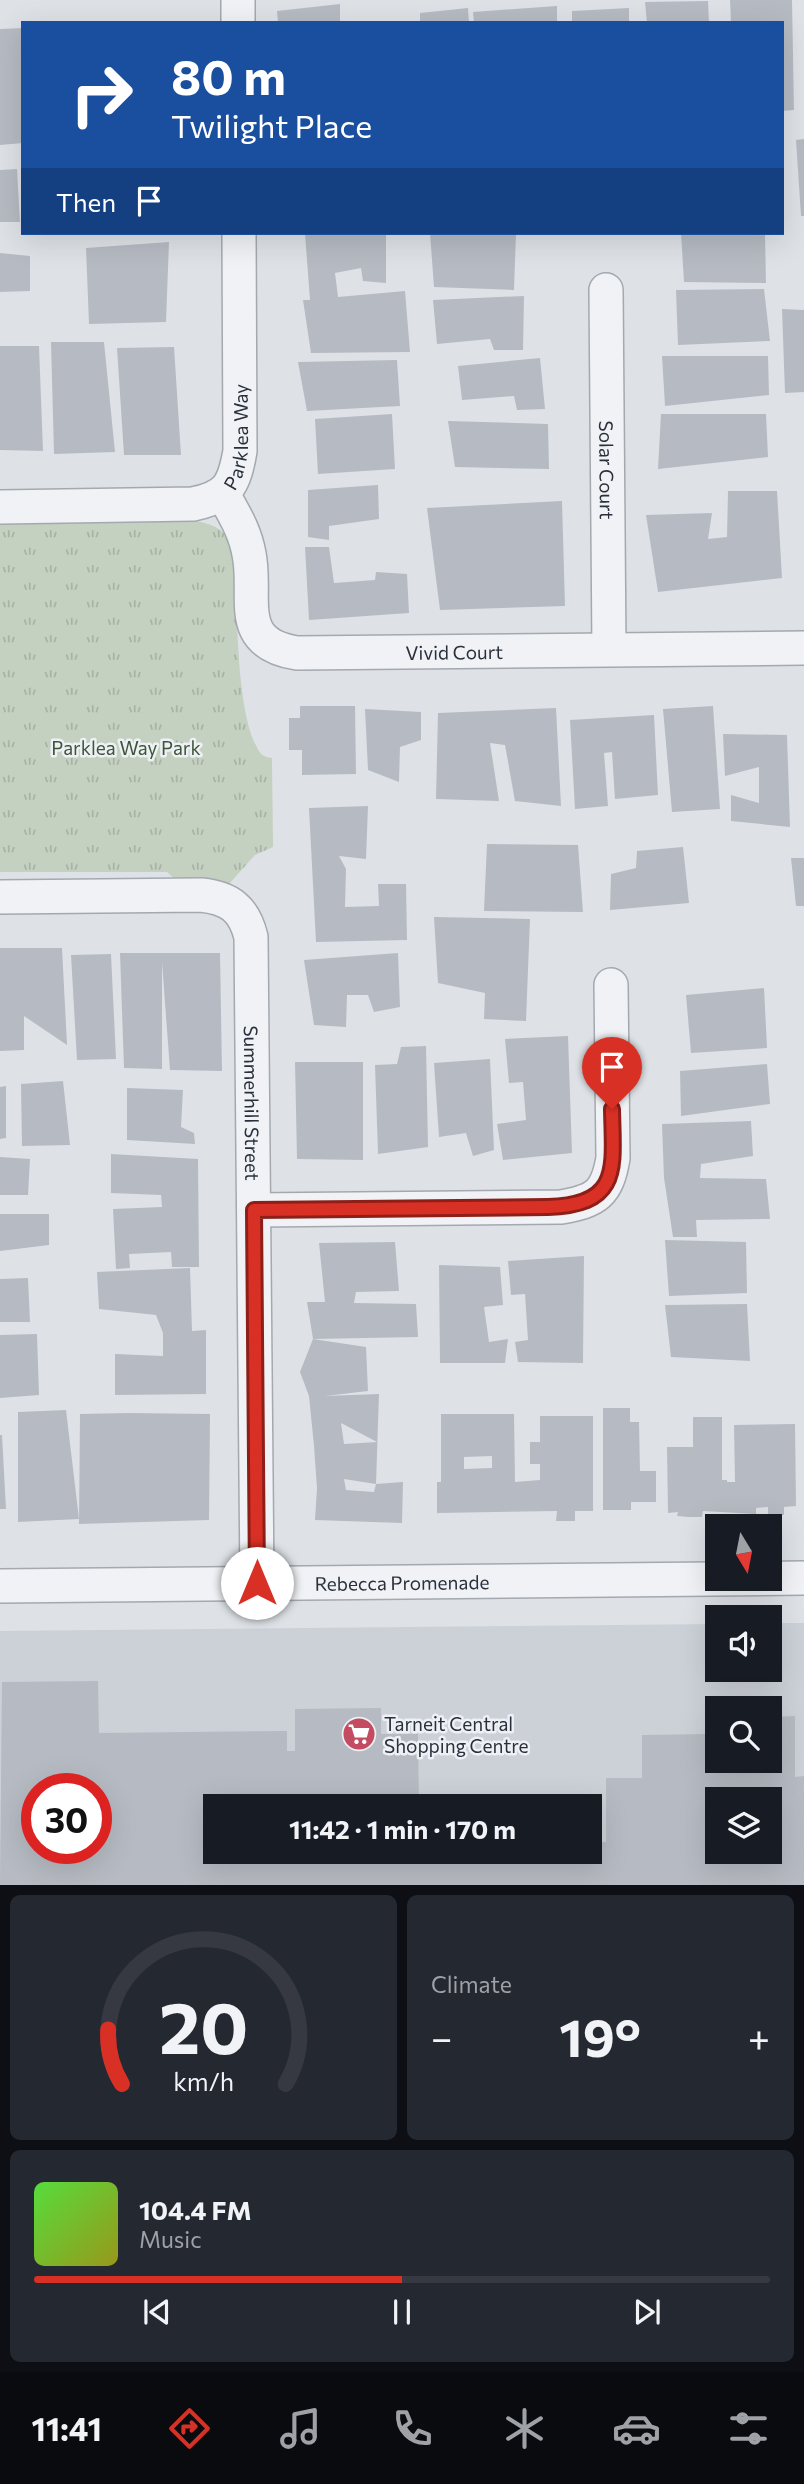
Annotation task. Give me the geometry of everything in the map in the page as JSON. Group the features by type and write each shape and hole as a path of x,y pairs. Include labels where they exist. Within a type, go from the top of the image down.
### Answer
{"street":[{"path":"238,0 238,21"},
{"name":"Parklea Way","path":"0,507 193,504 223,494 236,474 240,451 239,235"},
{"name":"Solar Court","path":"606,290 610,649"},
{"name":"Vivid Court","path":"223,494 243,529 250,557 250,608 255,625 265,641 279,650 297,653 804,648"},
{"name":"Summerhill Street","path":"0,897 201,895 223,899 242,912 250,937 257,1583"},
{"path":"254,1210 561,1207 592,1200 605,1187 613,1158 611,985"},
{"name":"Rebecca Promenade","path":"0,1586 804,1578"}],"shaded area":[{"name":"Tarneit Central Shopping Centre","path":"782,1623 804,1623 804,1885 0,1885 0,1631 705,1624 705,1682 782,1682"}],"green space":[{"name":"Parklea Way Park","path":"191,520 212,525 221,531 228,539 235,558 238,649 244,706 259,751 272,758 273,847 255,855 229,884 179,883 167,872 0,872 0,522"}],"building":[{"path":"730,0 792,0 794,110 784,111 784,21 731,21"},
{"path":"708,1 709,21 647,21 645,2"},
{"path":"340,4 340,21 278,21 277,11"},
{"path":"557,6 557,21 474,21 473,12"},
{"path":"468,8 469,21 420,21 420,13"},
{"path":"629,8 629,21 572,21 572,11"},
{"path":"21,28 21,143 0,145 0,29"},
{"path":"804,139 804,216 801,216 796,140"},
{"path":"17,169 20,222 0,222 0,170"},
{"path":"305,235 386,235 386,283 363,281 361,268 335,273 338,297 405,291 410,352 311,353 303,300 310,300"},
{"path":"430,235 516,235 514,290 434,287"},
{"path":"681,235 765,235 766,283 684,282"},
{"path":"169,242 166,322 89,324 86,248"},
{"path":"0,253 30,256 30,291 0,292"},
{"path":"764,289 770,341 678,345 676,290"},
{"path":"524,296 523,350 494,350 490,339 437,344 433,300"},
{"path":"782,309 804,310 804,392 785,393"},
{"path":"51,342 104,342 115,452 54,454"},
{"path":"0,346 39,346 43,451 0,450"},
{"path":"174,347 181,455 124,455 117,348"},
{"path":"662,356 768,356 769,395 665,406"},
{"path":"540,358 545,409 517,410 514,396 462,400 458,366"},
{"path":"397,360 400,406 307,411 298,362"},
{"path":"392,414 395,469 318,474 315,419"},
{"path":"661,414 766,414 768,457 658,469"},
{"path":"448,421 548,424 549,469 455,467"},
{"path":"378,485 379,519 329,526 329,540 308,537 308,490"},
{"path":"728,491 777,491 782,578 658,592 646,515 712,513 708,539 727,537"},
{"path":"562,501 565,606 440,610 427,508"},
{"path":"305,547 329,547 334,583 375,580 376,572 407,574 409,613 309,620"},
{"path":"300,706 355,706 356,774 302,775 302,750 289,750 289,718 300,718"},
{"path":"713,706 720,809 672,812 663,709"},
{"path":"556,708 561,806 515,801 505,745 490,743 499,801 436,799 438,713"},
{"path":"365,709 421,712 421,740 400,747 399,782 368,770"},
{"path":"654,715 658,795 615,799 612,752 604,753 608,806 575,809 570,720"},
{"path":"723,734 787,735 790,827 731,821 731,795 759,803 759,767 725,776"},
{"path":"368,806 366,859 339,856 346,869 345,907 379,906 378,884 406,884 407,940 316,942 309,808"},
{"path":"487,844 578,845 583,912 484,911"},
{"path":"683,847 689,903 610,910 611,874 636,868 637,851"},
{"path":"791,858 804,858 804,906 796,906"},
{"path":"434,917 530,919 526,1021 484,1019 485,993 438,983"},
{"path":"0,948 62,948 67,1045 24,1016 24,1050 0,1051"},
{"path":"120,953 220,953 222,1071 170,1070 162,962 162,1069 124,1068"},
{"path":"398,953 400,1007 374,1012 368,995 347,995 346,1027 314,1025 304,960"},
{"path":"111,954 116,1059 77,1060 71,955"},
{"path":"764,988 767,1048 691,1053 686,995"},
{"path":"568,1036 572,1153 503,1160 497,1124 526,1120 523,1082 509,1083 505,1039"},
{"path":"426,1046 428,1147 378,1154 375,1065 397,1064 401,1047"},
{"path":"490,1059 494,1150 473,1156 466,1133 439,1137 434,1063"},
{"path":"295,1062 363,1062 363,1160 297,1159"},
{"path":"767,1064 770,1104 681,1116 680,1071"},
{"path":"63,1081 70,1145 22,1146 21,1084"},
{"path":"6,1086 6,1138 0,1139 0,1087"},
{"path":"127,1088 183,1090 181,1127 194,1133 195,1144 127,1140"},
{"path":"751,1121 753,1156 701,1164 700,1178 766,1179 770,1219 696,1220 697,1237 673,1237 664,1178 662,1124"},
{"path":"111,1154 198,1159 199,1267 172,1267 171,1252 129,1254 130,1268 116,1269 113,1209 162,1207 161,1195 111,1193"},
{"path":"0,1157 30,1159 28,1195 0,1195"},
{"path":"0,1214 49,1214 49,1245 0,1251"},
{"path":"665,1240 746,1242 747,1293 669,1296"},
{"path":"395,1242 399,1291 356,1292 354,1303 416,1304 418,1337 313,1339 307,1302 325,1302 319,1243"},
{"path":"584,1256 583,1363 518,1362 515,1342 528,1340 525,1294 511,1295 508,1261"},
{"path":"439,1265 500,1267 503,1305 484,1307 489,1342 508,1339 505,1363 440,1363"},
{"path":"190,1268 192,1331 206,1330 206,1394 115,1395 115,1354 163,1356 163,1333 156,1315 99,1309 97,1272"},
{"path":"28,1278 30,1322 0,1322 0,1279"},
{"path":"747,1304 750,1361 671,1357 665,1305"},
{"path":"37,1334 39,1395 0,1398 0,1335"},
{"path":"313,1339 366,1347 368,1391 325,1396 379,1394 376,1484 403,1482 402,1523 315,1520 317,1488 309,1396 300,1372","holes":["341,1423 377,1442 344,1444","344,1479 376,1484 374,1492 346,1490"]},
{"path":"603,1408 630,1408 630,1422 639,1422 640,1471 656,1471 656,1502 631,1502 631,1510 603,1510"},
{"path":"66,1410 79,1519 18,1522 18,1412"},
{"path":"80,1414 210,1414 209,1520 79,1524"},
{"path":"441,1414 514,1414 515,1482 540,1480 540,1464 530,1464 530,1442 540,1442 540,1416 593,1416 593,1511 575,1511 575,1521 556,1521 557,1511 437,1513 437,1482 441,1482","holes":["492,1456 492,1468 464,1469 464,1457"]},
{"path":"693,1417 722,1417 722,1480 735,1482 734,1425 795,1424 796,1506 784,1507 784,1515 768,1514 768,1507 756,1508 756,1514 703,1511 702,1517 688,1517 677,1516 678,1512 668,1513 667,1447 693,1447"},
{"path":"2,1435 6,1509 0,1509"},
{"name":"Tarneit Central Shopping Centre","path":"98,1681 99,1733 287,1731 287,1751 295,1751 295,1709 381,1708 381,1734 418,1734 419,1794 203,1794 203,1864 602,1864 602,1842 606,1842 606,1778 642,1778 642,1735 705,1734 705,1773 782,1773 782,1717 795,1716 795,1777 804,1776 804,1885 0,1885 2,1682"}],"place":[{"name":"Tarneit Central Shopping Centre","path":"359,1734"}],"route":[{"path":"257,1583 254,1210 561,1207 583,1203 600,1194 610,1175 613,1158 612,1109"}]}
